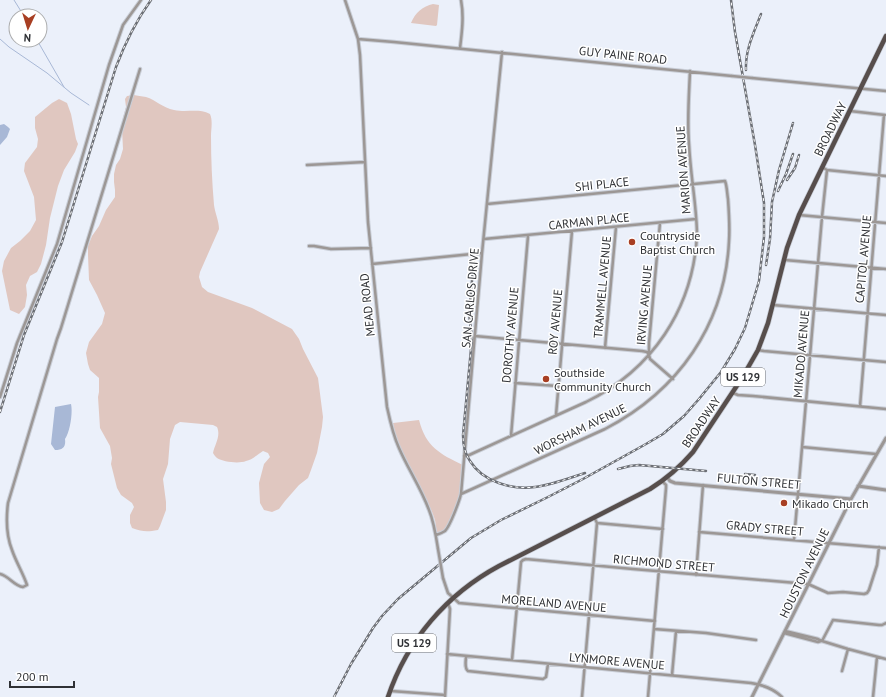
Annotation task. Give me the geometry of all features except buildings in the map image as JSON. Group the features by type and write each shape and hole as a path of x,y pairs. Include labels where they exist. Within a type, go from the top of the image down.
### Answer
{"main road":[{"name":"BROADWAY","path":"388,697 399,670 414,642 433,618 454,597 470,584 488,572 524,553 650,489 668,477 692,452 732,393 758,350 768,323 784,260 799,215 886,36"}],"street":[{"path":"0,397 17,343 57,244 109,64 123,24 142,0"},
{"name":"MEAD ROAD","path":"345,0 358,39 361,70 367,203 372,264 389,418 398,447 430,511 436,535 443,578 448,593 454,597"},
{"path":"460,48 463,19 461,0"},
{"name":"GUY PAINE ROAD","path":"358,39 886,91"},
{"name":"SAN CARLOS DRIVE","path":"436,535 446,529 459,502 461,494 482,254 502,52"},
{"path":"0,574 8,577 20,587 27,585 11,549 6,515 8,503 140,69"},
{"name":"MARION AVENUE","path":"464,456 467,456 593,398 610,388 631,373 657,346 666,333 676,315 691,275 697,234 688,135 690,71"},
{"path":"849,111 885,115"},
{"name":"CAPITOL AVENUE","path":"860,406 885,115"},
{"path":"307,165 365,162"},
{"path":"822,167 827,170 886,176"},
{"name":"MIKADO AVENUE","path":"794,540 827,170"},
{"name":"SHI PLACE","path":"487,204 718,181"},
{"name":"WORSHAM AVENUE","path":"461,494 598,433 642,407 673,379 701,340 716,307 724,282 729,251 730,219 726,181 718,181"},
{"path":"799,215 886,223"},
{"name":"CARMAN PLACE","path":"484,240 696,219"},
{"name":"IRVING AVENUE","path":"660,223 649,355 650,359 673,379"},
{"name":"TRAMMELL AVENUE","path":"605,348 616,227"},
{"name":"ROY AVENUE","path":"556,415 572,231"},
{"name":"DOROTHY AVENUE","path":"511,436 528,236"},
{"path":"308,246 331,249 371,248"},
{"path":"372,264 482,254"},
{"path":"784,260 886,269"},
{"path":"773,305 886,315"},
{"path":"475,336 642,351 647,352 649,355"},
{"path":"758,350 886,362"},
{"path":"515,384 558,386"},
{"path":"732,393 738,395 886,408"},
{"name":"HOUSTON AVENUE","path":"752,697 828,543 858,486 886,438"},
{"path":"802,447 876,454"},
{"name":"FULTON STREET","path":"668,477 672,482 851,499"},
{"path":"648,697 666,486 662,481"},
{"path":"696,575 703,485"},
{"path":"858,486 886,490"},
{"path":"582,697 597,523 594,517"},
{"path":"597,523 663,528"},
{"name":"GRADY STREET","path":"699,532 886,548"},
{"name":"RICHMOND STREET","path":"526,559 659,572 808,584 829,593 867,593 877,565 879,547"},
{"path":"512,660 521,562 526,559 524,553"},
{"name":"MORELAND AVENUE","path":"454,597 459,603 655,622"},
{"path":"390,691 445,696 450,609 448,603"},
{"path":"822,641 832,621 835,620 879,625 886,623"},
{"path":"654,629 716,634 756,640"},
{"path":"672,675 676,631"},
{"path":"785,632 818,639 886,659"},
{"path":"842,671 848,649"},
{"name":"LYNMORE AVENUE","path":"447,654 751,683 771,688 782,697"},
{"path":"466,656 466,669 468,672 543,679 546,677 548,664"},
{"path":"873,697 877,656"}],"shaded area":[{"path":"433,4 439,5 436,26 411,23 420,10"},
{"path":"134,95 150,98 166,108 174,110 201,111 210,114 212,122 211,153 213,196 219,229 200,272 199,277 202,287 208,292 252,308 292,329 299,339 318,378 323,417 317,453 308,478 299,485 279,509 272,512 264,510 260,503 259,483 264,464 270,457 268,453 263,451 243,462 223,461 217,458 213,453 218,430 217,427 213,425 180,422 175,425 170,439 168,464 163,479 166,510 158,530 145,531 132,528 130,523 130,515 134,507 132,503 121,495 117,488 111,464 112,458 110,446 100,428 98,397 99,378 90,370 86,353 89,342 102,324 105,313 89,280 88,246 106,210 115,197 114,174 123,149 122,129 126,107 125,99 127,96"},
{"path":"59,99 67,103 78,144 64,170 58,186 41,264 37,272 30,276 26,285 27,295 25,307 19,314 10,310 2,271 4,261 11,248 30,231 36,220 34,197 24,171 25,163 37,147 38,139 35,128 35,117"},
{"path":"419,420 430,443 447,457 463,465 461,495 447,528 442,533 437,535 432,513 403,455 393,423"}],"water":[{"path":"4,124 10,129 7,137 0,145 0,125"},
{"path":"71,404 71,422 65,439 65,444 62,449 55,450 51,444 55,407"}],"waterway":[{"path":"14,0 19,8"},
{"path":"0,39 89,105"},
{"path":"42,48 64,87"}],"railway":[{"path":"0,412 24,335 62,242 116,67 131,32 151,0"},
{"path":"334,697 351,664 373,628 398,599 471,538 501,520 583,479 663,434 684,416 699,399 721,372 735,349 745,328 759,281 764,237 764,203 731,0"},
{"path":"746,70 748,48 761,14"},
{"path":"766,265 770,239 772,202 779,170 793,123"},
{"path":"778,191 793,154"},
{"path":"787,180 795,168 799,155"},
{"path":"474,259 469,313 472,338 463,435 463,442 468,458 482,474 508,486 526,488 541,486 585,473"},
{"path":"618,469 639,465 706,471"},
{"path":"745,474 755,475"}],"place":[{"name":"Countryside Baptist Church","path":"632,242"},
{"name":"Southside Community Church","path":"546,379"},
{"name":"Mikado Church","path":"784,503"}]}
